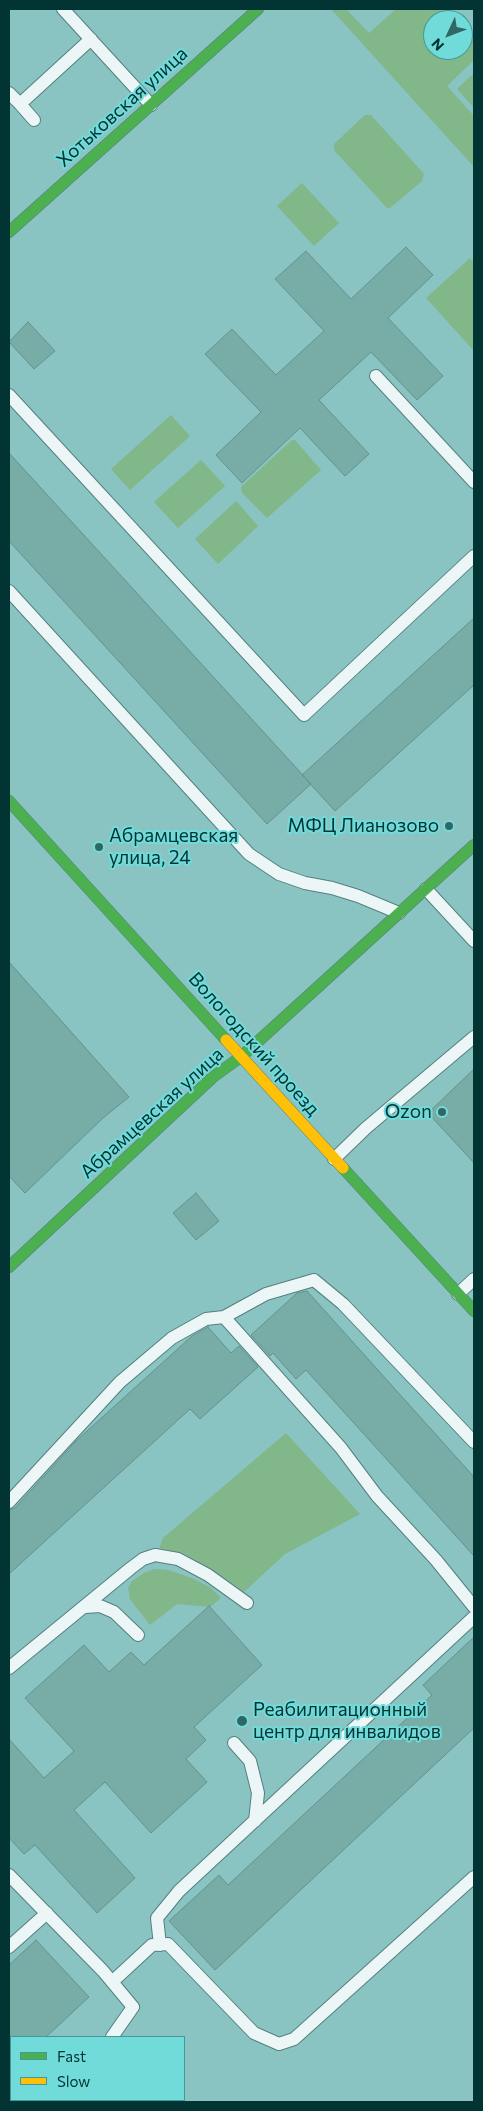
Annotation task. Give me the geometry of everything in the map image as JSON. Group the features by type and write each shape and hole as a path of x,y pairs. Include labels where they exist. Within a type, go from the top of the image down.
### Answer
{"street":[{"name":"Хотьковская улица","path":"9,232 258,9"},
{"name":"Вологодский проезд","path":"9,801 474,1311"},
{"name":"Абрамцевская улица","path":"9,1267 213,1077 242,1056 474,845"}],"lane":[{"path":"63,9 151,105"},
{"path":"20,104 91,39"},
{"path":"9,93 34,120"},
{"path":"376,376 474,482"},
{"path":"9,395 304,715 474,556"},
{"path":"9,591 249,854 279,874 305,883 332,888 358,896 399,913"},
{"path":"426,889 474,941"},
{"path":"334,1159 366,1128 474,1037"},
{"path":"458,1294 474,1279"},
{"path":"9,1502 120,1382 172,1338 206,1319 224,1317 266,1294 314,1280 343,1304 474,1442"},
{"path":"224,1317 341,1448 376,1496 436,1560 474,1607"},
{"path":"9,1668 143,1558 155,1555 178,1560 208,1575 247,1604"},
{"path":"111,1584 110,1595 114,1612"},
{"path":"85,1607 100,1606 114,1612 138,1635"},
{"path":"160,1944 157,1918 179,1891 474,1617"},
{"path":"234,1742 250,1761 258,1793 255,1821"},
{"path":"9,1875 112,1982 133,2007 113,2036"},
{"path":"112,1982 152,1945 168,1944 254,2033 279,2044 294,2039 474,1877"},
{"path":"9,1947 47,1913"}],"green space":[{"path":"331,9 346,9 369,33 396,9 429,9 423,10 423,60 473,60 474,34 474,60 447,86 474,116 474,167"},
{"path":"433,9 452,10 432,10"},
{"path":"474,73 474,108 457,89"},
{"path":"365,115 371,115 424,174 422,181 390,208 387,208 334,150 334,144"},
{"path":"302,183 339,223 314,246 277,206"},
{"path":"470,258 474,263 474,351 426,298"},
{"path":"171,415 190,436 130,490 111,469"},
{"path":"292,440 295,440 321,470 267,518 242,493 241,487"},
{"path":"201,460 225,486 178,528 154,502"},
{"path":"236,501 258,526 218,564 195,539"},
{"path":"286,1433 360,1514 285,1554 244,1592 219,1574 183,1553 159,1548 163,1538"},
{"path":"154,1569 168,1570 192,1578 211,1588 221,1598 210,1607 177,1604 150,1625 130,1599 128,1588 132,1581"}],"building":[{"path":"406,247 433,275 388,318 443,376 417,400 371,352 319,400 369,454 345,476 300,428 242,483 216,455 261,412 205,354 232,329 276,375 324,331 275,279 306,251 351,299"},
{"path":"28,322 55,351 34,369 9,342"},
{"path":"9,453 311,784 267,824 9,541"},
{"path":"474,618 474,685 335,811 302,775"},
{"path":"9,962 129,1097 103,1118 25,1193 9,1176"},
{"path":"474,1069 474,1163 428,1113"},
{"path":"196,1193 219,1221 196,1240 173,1213"},
{"path":"307,1291 474,1477 474,1556 306,1370 296,1379 273,1353 270,1356 251,1335 297,1293"},
{"path":"208,1327 231,1353 239,1346 258,1367 200,1419 190,1409 9,1574 9,1510 15,1508 76,1441 192,1336"},
{"path":"209,1606 262,1665 194,1727 206,1740 186,1759 207,1782 151,1833 105,1782 74,1810 135,1878 97,1913 35,1845 24,1854 9,1838 9,1739 44,1778 74,1751 25,1698 84,1645 109,1672 131,1652 144,1665"},
{"path":"474,1637 474,1728 215,1970 169,1921 219,1875 228,1885 432,1695 423,1685"},
{"path":"36,1940 89,1997 47,2036 9,2037 9,1965"}],"traffic: fast":[{"path":"9,232 258,9"},
{"path":"9,801 226,1040"},
{"path":"9,1267 213,1077 242,1056 474,845"},
{"path":"343,1168 474,1311"}],"traffic: slow":[{"path":"226,1040 343,1168"}],"place":[{"name":"МФЦ Лианозово","path":"449,826"},
{"name":"Абрамцевская улица, 24","path":"99,847"},
{"name":"Ozon","path":"442,1112"},
{"name":"Реабилитационный центр для инвалидов","path":"242,1721"}]}
